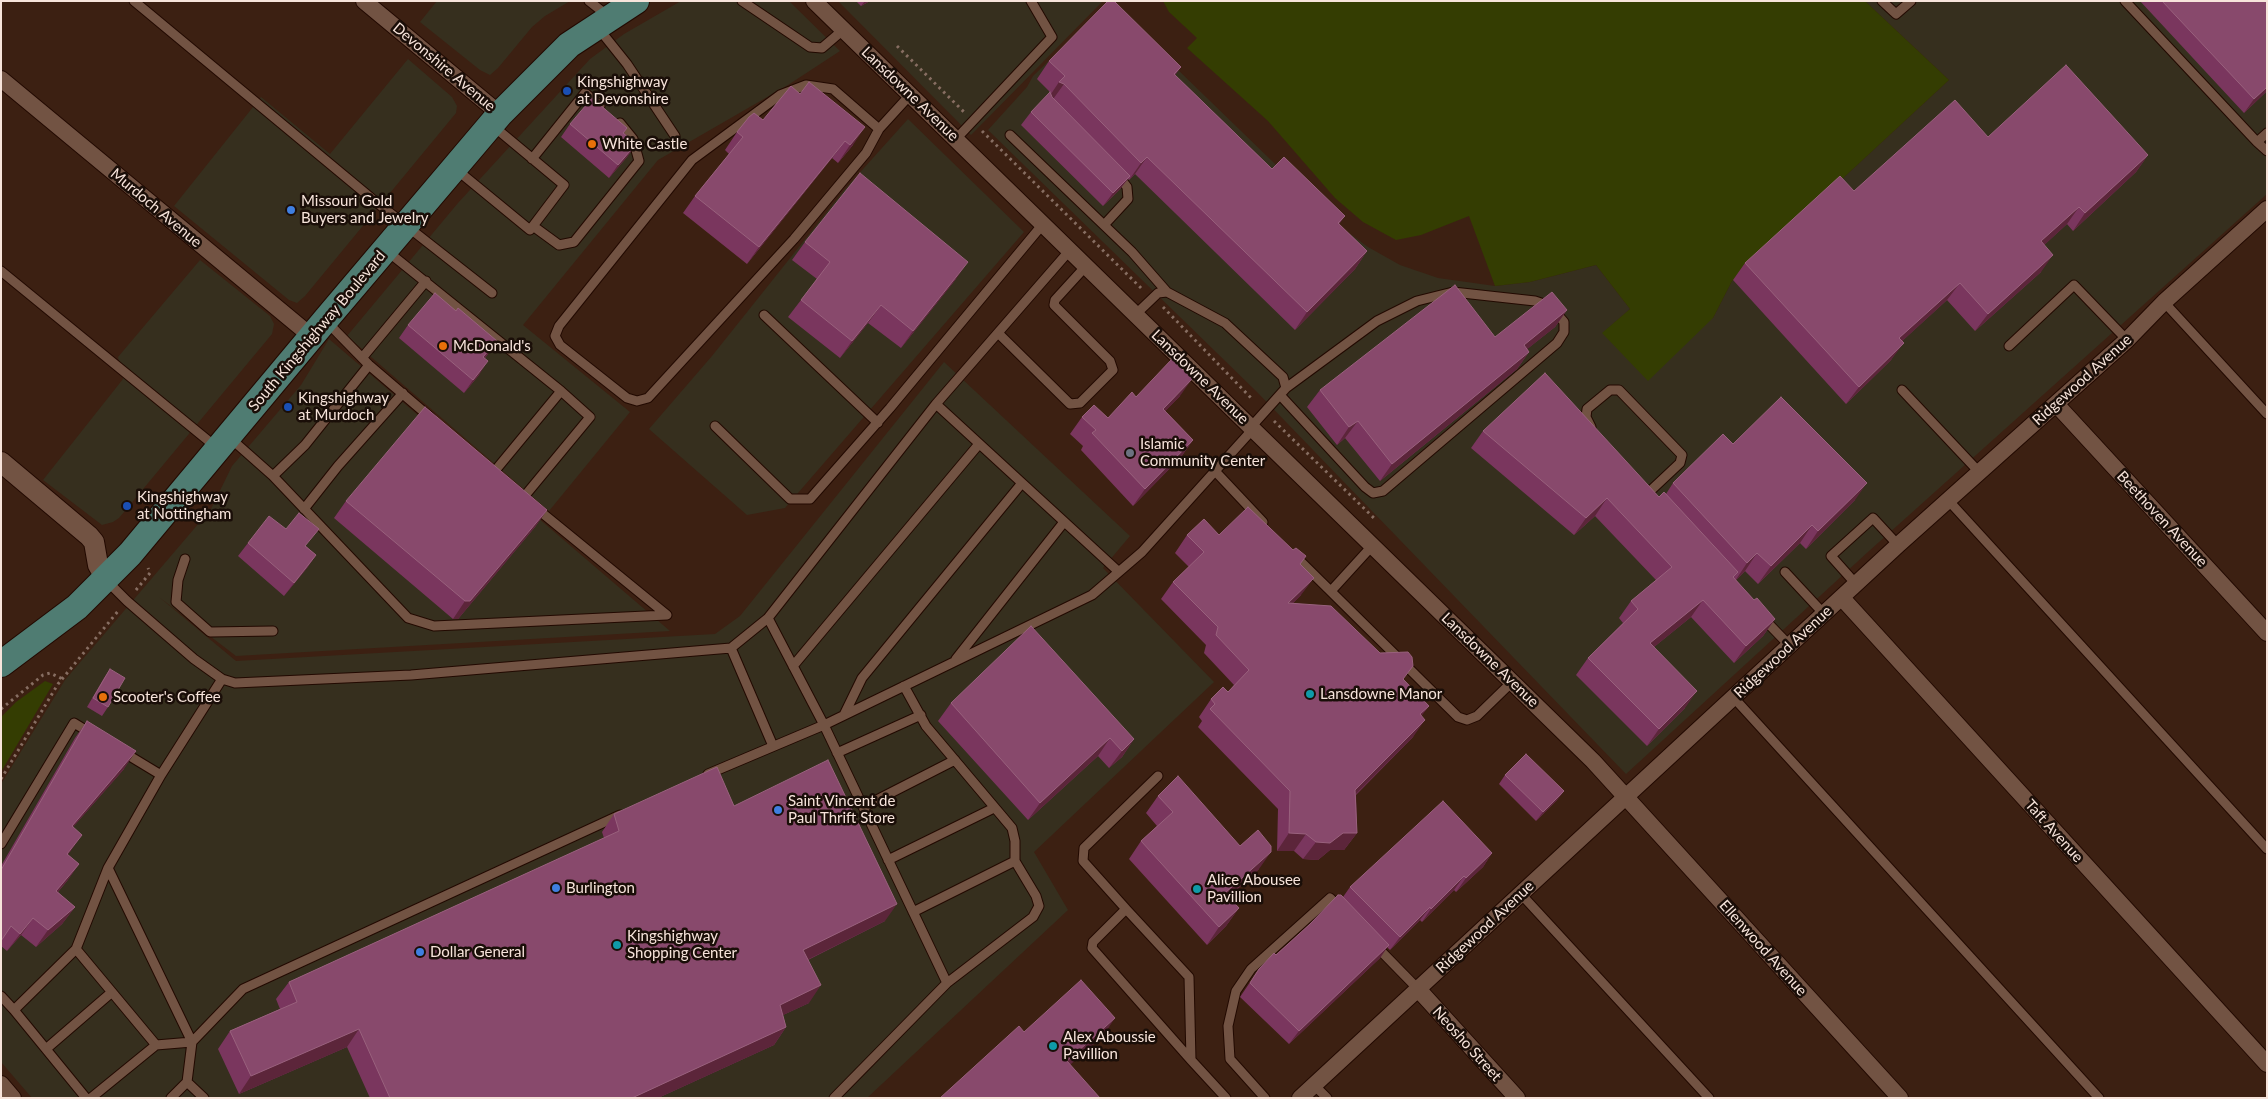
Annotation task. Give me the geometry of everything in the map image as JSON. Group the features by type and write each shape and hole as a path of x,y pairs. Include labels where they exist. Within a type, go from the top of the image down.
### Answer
{"main road":[{"name":"South Kingshighway Boulevard","path":"4,658 70,612 106,579 152,530 318,328 496,120 569,45 636,1"}],"street":[{"name":"Devonshire Avenue","path":"364,1 496,120"},
{"name":"Lansdowne Avenue","path":"814,1 1593,761 1626,798"},
{"name":"Murdoch Avenue","path":"1,79 318,328"},
{"name":"Ridgewood Avenue","path":"1300,1098 1898,545 2127,340 2164,302 2267,209"},
{"name":"Beethoven Avenue","path":"2056,404 2267,633"},
{"path":"1,462 90,536 94,542 98,565 106,579"},
{"name":"Taft Avenue","path":"1842,598 2267,1064"},
{"name":"Ellenwood Avenue","path":"1626,798 1900,1098"},
{"name":"Neosho Street","path":"1418,989 1517,1098"},
{"path":"1,1084 13,1098"}],"lane":[{"path":"134,1 406,226 492,293"},
{"path":"590,1 675,136"},
{"path":"742,1 810,47 822,48 843,30"},
{"path":"956,139 1052,37 1031,1"},
{"path":"1882,1 1896,14 1911,1"},
{"path":"2125,1 2267,151"},
{"path":"879,129 833,89 806,85 780,95 692,160 558,326 555,336 560,345 627,398 637,401 648,398 794,239 866,153 879,129 910,95"},
{"path":"532,159 585,93 633,139 639,161 574,242 560,245 533,226"},
{"path":"455,168 530,230 564,185 532,159 496,120"},
{"path":"2257,142 2267,133"},
{"path":"703,776 824,725 1092,596 1142,552 1283,392 1377,321 1417,301 1453,292 1535,301 1550,306 1564,322 1564,332 1558,343 1383,491 1373,493 1365,487 1283,392 1283,377 1225,323 1168,292 1132,252 1010,135"},
{"path":"1104,225 1128,199 1127,187 1110,168"},
{"path":"715,426 790,499 810,498 878,423 1043,224"},
{"path":"1,271 224,443 273,476 408,618 434,626 667,615 519,495 590,417 561,391 385,249"},
{"path":"106,579 127,601 222,679 235,683 252,684 411,675 731,648 768,618 936,404 1070,250"},
{"path":"998,333 1070,404 1080,403 1112,370 1110,361 1054,305 1055,300 1086,266"},
{"path":"362,358 426,282"},
{"path":"2009,346 2074,285 2127,340"},
{"path":"1135,315 1158,293 1168,292"},
{"path":"2164,302 2267,414"},
{"path":"764,315 878,423"},
{"path":"318,328 362,358 438,424"},
{"path":"273,476 305,445 369,366"},
{"path":"1595,432 1586,417 1587,409 1610,390 1619,390 1682,456 1680,463 1648,494"},
{"path":"1902,390 1980,473"},
{"path":"494,473 561,391"},
{"path":"304,509 338,466 403,393"},
{"path":"936,404 1119,572"},
{"path":"793,666 979,444"},
{"path":"1215,471 1267,526"},
{"path":"844,715 862,678 1022,483"},
{"path":"1948,500 2267,849"},
{"path":"1856,584 1831,556 1873,518 1898,545"},
{"path":"954,662 1064,522"},
{"path":"1331,591 1372,546"},
{"path":"1286,547 1458,717 1467,720 1476,716 1512,682"},
{"path":"185,559 178,580 176,602 210,632 273,631"},
{"path":"1785,572 1824,614"},
{"path":"1753,608 1790,646"},
{"path":"768,618 824,725 947,984"},
{"path":"731,648 774,746"},
{"path":"14,1010 76,949 108,868 161,774 222,679"},
{"path":"834,1098 947,984 1033,917 1039,906 1036,896 1015,861 1015,841 1012,828 926,726 904,686"},
{"path":"1734,698 2099,1098"},
{"path":"837,753 921,716"},
{"path":"1,844 74,723 98,737"},
{"path":"113,746 161,774"},
{"path":"862,807 955,760"},
{"path":"1158,776 1084,848 1082,861 1189,977 1190,1060"},
{"path":"888,860 994,808"},
{"path":"91,1098 156,1045 192,1042 243,990 627,811"},
{"path":"913,912 1015,861"},
{"path":"108,868 192,1042 187,1082 171,1098"},
{"path":"1520,893 1709,1098"},
{"path":"1265,1098 1230,1059 1228,1026 1236,991 1250,970 1330,898 1350,918"},
{"path":"1126,909 1093,942 1092,948 1190,1060 1226,1098"},
{"path":"1369,939 1418,989"},
{"path":"76,949 156,1045"},
{"path":"46,1049 112,992"},
{"path":"1,996 86,1098"},
{"path":"187,1082 204,1098"},
{"path":"1314,1084 1327,1098"}],"path":[{"path":"897,46 964,112"},
{"path":"980,128 1146,292"},
{"path":"1162,307 1253,400"},
{"path":"1274,421 1376,520"},
{"path":"1,780 63,679 105,627"},
{"path":"1,709 43,675 50,673 63,679"}],"shaded area":[{"path":"437,1 570,1 545,16 532,27 490,75 480,70 420,22"},
{"path":"681,1 789,1 840,51 788,85 658,160 523,325 630,412 549,511 347,336 458,203 590,59 624,34"},
{"path":"838,1 1103,1 971,135"},
{"path":"1865,1 2267,1 2267,194 1869,551 1626,774 1257,392 988,130 1027,87 1033,76 1109,3 1338,225 1368,247 1400,265 1438,278 1495,286 1530,282 1596,265 1630,309 1603,333 1713,318 1732,281 1949,80"},
{"path":"408,59 452,97 457,106 456,113 305,296 297,303 289,300 174,206 261,97 330,154"},
{"path":"908,119 1024,232 785,508 747,515 649,429 712,356 846,188"},
{"path":"200,260 270,316 274,324 272,334 119,518 102,525 43,480 123,379 118,357"},
{"path":"329,339 670,631 236,656 159,597 236,661 715,634 740,616 944,362 1130,536 1103,568 1214,682 1034,852 1068,910 867,1098 32,1098 1,1062 1,784 65,680 211,509 232,466 301,385"}],"green space":[{"path":"1163,1 1865,1 1949,80 1732,281 1713,318 1648,381 1602,333 1630,309 1596,265 1530,282 1495,286 1469,216 1421,235 1396,240 1363,222 1335,198 1268,121 1187,48 1197,38 1169,12"},
{"path":"45,681 53,684 1,772 1,717 16,702"}],"building":[{"path":"1108,1 1114,1 1181,67 1174,74 1272,169 1284,157 1345,216 1338,223 1367,251 1307,312 1147,157 1141,163 1064,84 1059,82 1065,76 1049,61"},
{"path":"2162,1 2267,1 2267,87 2254,99"},
{"path":"2066,65 2148,155 2085,213 2079,207 2041,241 2053,255 1988,314 1960,283 1899,338 1904,343 1859,387 1745,263 1840,176 1854,191 1955,100 1988,137"},
{"path":"809,82 865,127 850,145 845,141 759,247 695,196 743,137 737,132 749,117 754,113 763,120 791,86 800,94"},
{"path":"1050,92 1052,97 1130,176 1113,193 1031,112"},
{"path":"592,98 627,128 623,133 636,144 618,165 570,124"},
{"path":"860,173 968,262 913,331 881,305 852,341 801,300 830,262 805,242"},
{"path":"1455,285 1495,337 1552,292 1567,310 1524,345 1529,352 1392,464 1358,421 1349,427 1320,390"},
{"name":"McDonald's","path":"435,293 456,311 458,308 497,341 483,357 488,361 473,380 408,325"},
{"path":"1172,359 1192,379 1163,409 1193,440 1145,489 1092,433 1096,430 1082,417 1094,405 1108,418 1132,392 1136,397"},
{"path":"1545,373 1659,497 1664,492 1738,572 1733,577 1754,600 1757,598 1775,619 1746,646 1703,600 1650,643 1697,691 1659,729 1588,658 1638,609 1631,601 1672,567 1607,498 1586,518 1483,431"},
{"path":"1781,397 1867,483 1818,531 1812,525 1771,566 1757,553 1747,563 1673,483 1723,434 1733,444"},
{"path":"425,407 547,510 470,601 465,601 346,501"},
{"name":"Lansdowne Manor","path":"1248,507 1293,550 1296,548 1306,556 1300,564 1314,578 1288,603 1331,606 1380,653 1408,652 1412,657 1413,666 1403,679 1429,706 1420,714 1425,720 1355,790 1357,833 1343,833 1330,843 1316,842 1306,834 1289,833 1290,791 1210,709 1215,704 1211,699 1223,687 1228,692 1249,670 1216,635 1218,627 1173,582 1204,552 1187,535 1204,519 1219,535"},
{"path":"299,513 319,529 305,546 316,555 294,583 248,543 269,516 286,529"},
{"path":"1031,626 1134,739 1122,751 1110,738 1040,803 951,703"},
{"name":"Scooter's Coffee","path":"110,669 125,678 108,707 93,698"},
{"path":"87,721 136,751 72,826 82,835 67,854 79,864 56,891 75,907 48,930 33,918 20,934 11,926 1,941 1,870"},
{"path":"1526,754 1564,791 1543,812 1505,775"},
{"name":"Kingshighway Shopping Center","path":"828,760 897,904 803,950 821,985 780,1005 786,1027 632,1098 390,1098 359,1029 251,1076 230,1031 297,1002 289,982 619,831 614,814 717,767 734,806"},
{"name":"Alice Abousee Pavillion","path":"1178,776 1240,846 1258,830 1271,846 1271,852 1225,893 1239,908 1219,927 1141,841 1173,812 1158,796"},
{"path":"1443,801 1492,853 1466,878 1464,876 1431,909 1430,907 1400,937 1350,887"},
{"path":"1338,895 1341,895 1389,945 1299,1031 1250,983 1259,969 1274,953 1276,955"},
{"name":"Alex Aboussie Pavillion","path":"1081,980 1115,1018 1067,1061 1100,1098 940,1098 1019,1026 1024,1032"}],"place":[{"name":"Kingshighway at Devonshire","path":"567,91"},
{"name":"White Castle","path":"592,144"},
{"name":"Missouri Gold Buyers and Jewelry","path":"291,210"},
{"name":"McDonald's","path":"443,346"},
{"name":"Kingshighway at Murdoch","path":"288,407"},
{"name":"Islamic Community Center","path":"1130,453"},
{"name":"Kingshighway at Nottingham","path":"127,506"},
{"name":"Lansdowne Manor","path":"1310,694"},
{"name":"Scooter's Coffee","path":"103,697"},
{"name":"Saint Vincent de Paul Thrift Store","path":"778,810"},
{"name":"Burlington","path":"556,888"},
{"name":"Alice Abousee Pavillion","path":"1197,889"},
{"name":"Kingshighway Shopping Center","path":"617,945"},
{"name":"Dollar General","path":"420,952"},
{"name":"Alex Aboussie Pavillion","path":"1053,1046"}]}
